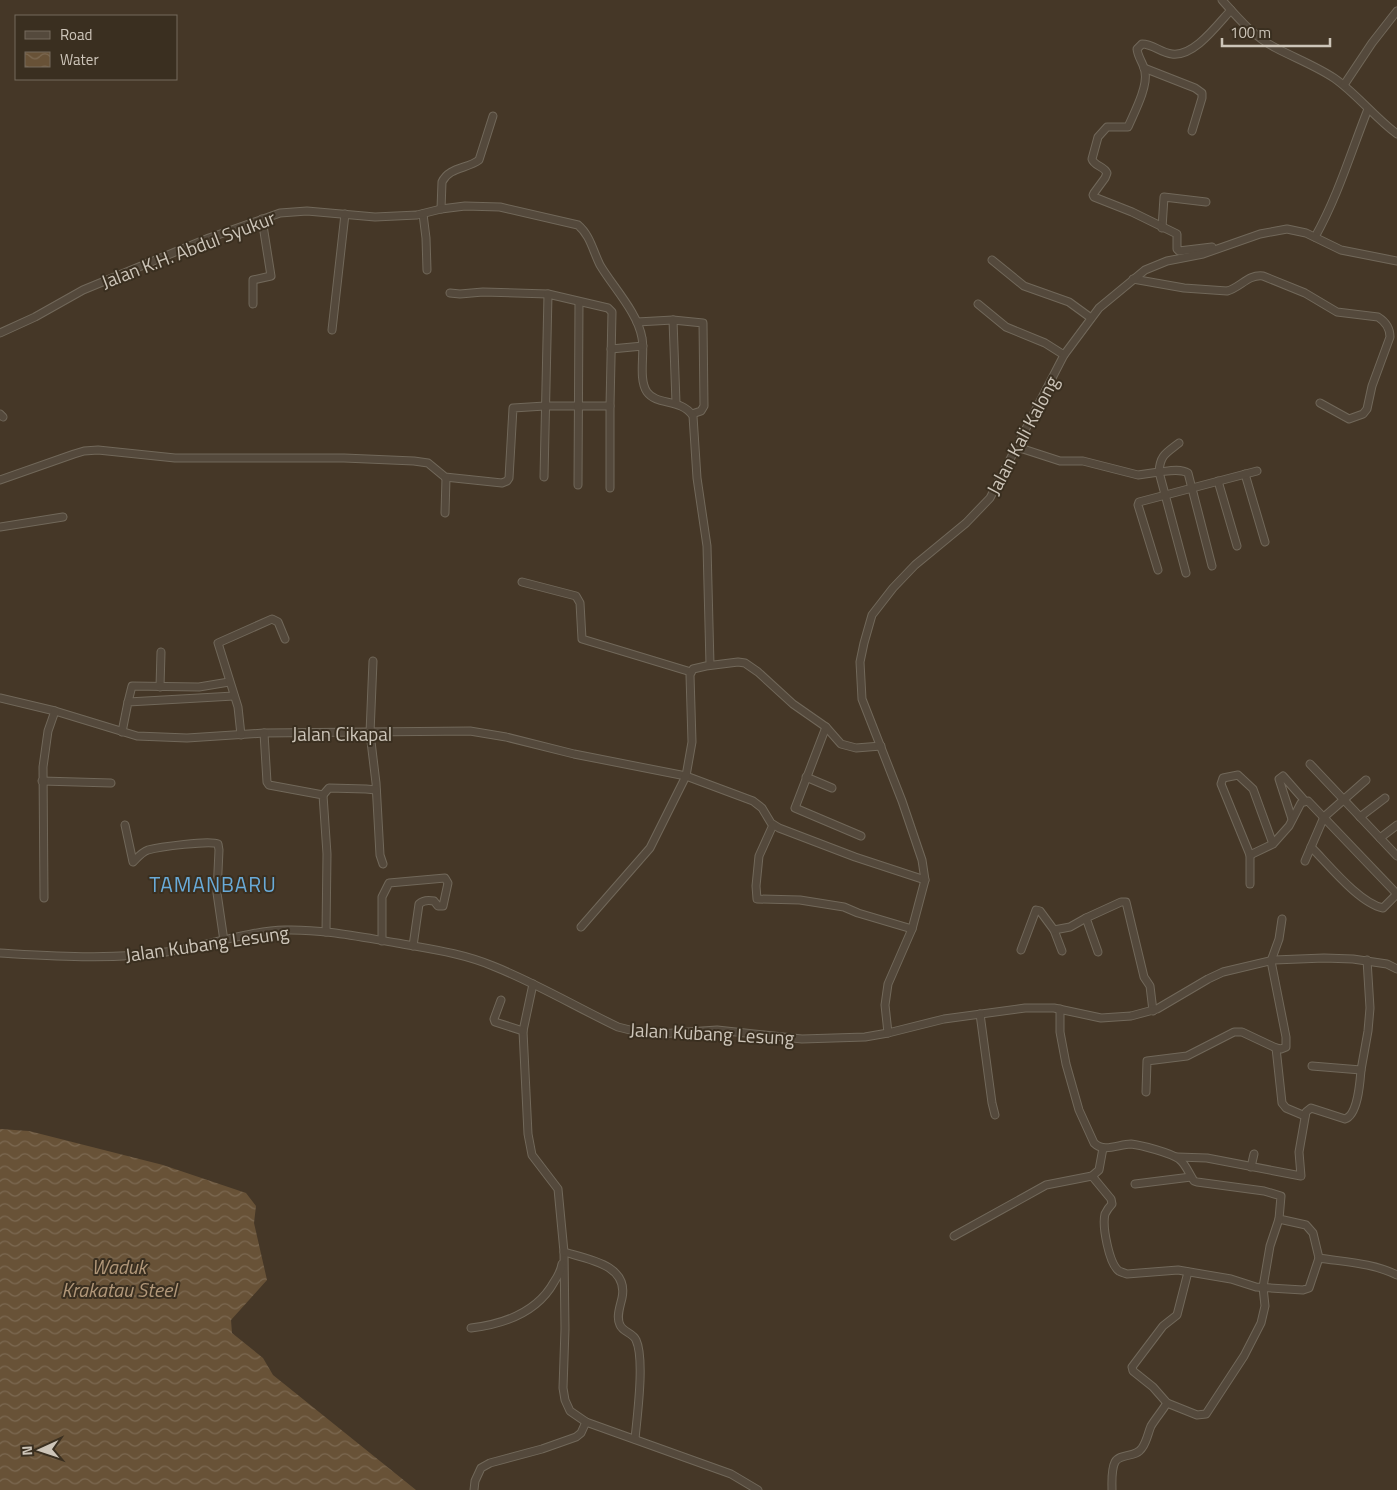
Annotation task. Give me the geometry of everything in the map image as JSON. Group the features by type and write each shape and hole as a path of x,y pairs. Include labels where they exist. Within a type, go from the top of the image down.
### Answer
{"street":[{"path":"1222,0 1263,41 1326,74 1344,86 1397,134"},
{"path":"1220,247 1179,251 1177,249 1177,234 1093,195 1107,173 1106,170 1092,161 1098,137 1107,127 1128,127 1146,79 1137,49 1142,44 1148,44 1173,54 1189,50 1198,44 1231,10"},
{"path":"1344,86 1372,43 1397,11"},
{"path":"1144,68 1195,88 1202,93 1192,131"},
{"path":"1315,237 1345,173 1368,109"},
{"path":"441,209 442,182 444,178 449,173 473,165 479,160 493,116"},
{"path":"1162,228 1164,197 1206,202"},
{"name":"Jalan K.H. Abdul Syukur","path":"0,333 35,317 83,290 209,238 262,219 294,211 308,210 375,217 423,214 441,209 465,206 500,207 578,225 586,231 600,264 637,322"},
{"path":"332,330 345,214"},
{"path":"423,214 427,270"},
{"path":"253,304 253,280 271,276 262,219"},
{"name":"Jalan Kali Kalong","path":"888,1033 885,1005 886,994 892,974 912,929 925,880 922,860 862,699 860,662 872,615 915,564 984,506 990,498 1064,355 1098,308 1133,279 1156,264 1203,254 1276,230 1298,230 1341,250 1397,261"},
{"path":"992,260 1024,286 1069,302 1091,318"},
{"path":"1133,279 1184,288 1227,291 1248,278 1257,275 1305,293 1337,312 1378,317 1383,320 1390,331 1390,338 1372,386 1368,409 1363,414 1349,419 1320,403"},
{"path":"450,293 548,294 611,310 610,488"},
{"path":"544,477 548,294"},
{"path":"578,485 579,302"},
{"path":"978,304 1006,327 1045,343 1064,355"},
{"path":"673,320 676,403"},
{"path":"692,414 701,411 704,406 703,324 701,322 673,320 637,322 643,346 643,381 645,389 656,398 676,403 692,414 694,422 697,478 707,546 710,666"},
{"path":"611,349 643,346"},
{"path":"0,480 74,454 98,450 174,458 344,458 414,461 428,464 446,478 502,484 509,478 513,408 610,406"},
{"path":"1178,443 1162,456 1159,472 1186,573"},
{"path":"1017,447 1060,461 1083,461 1138,475 1159,472 1184,471 1188,473 1212,566"},
{"path":"1158,570 1138,505 1141,500 1257,471"},
{"path":"1245,474 1265,542"},
{"path":"445,513 446,478"},
{"path":"1218,481 1236,546"},
{"path":"0,527 64,517"},
{"path":"522,582 576,596 580,603 582,639 691,672"},
{"path":"241,735 238,707 218,645 219,641 272,619 278,622 285,639"},
{"path":"160,687 161,652"},
{"path":"373,661 370,733 380,849 383,864"},
{"path":"691,672 696,668 745,663 794,704 826,727 836,740 848,747 881,746"},
{"path":"581,927 650,848 686,776 692,742 691,672"},
{"path":"122,732 132,686 202,687 229,682"},
{"path":"128,702 234,696"},
{"name":"Jalan Cikapal","path":"0,698 55,711 137,736 187,738 264,733 470,731 686,776 753,801 762,808 773,825"},
{"path":"44,898 42,781 48,731 55,711"},
{"path":"826,727 795,808 861,836"},
{"path":"264,733 269,785 323,795"},
{"path":"1310,764 1397,856"},
{"path":"1250,884 1250,855 1221,784 1223,778 1238,775 1252,786 1274,844"},
{"path":"1292,820 1279,779 1283,776 1305,801 1311,803 1397,894 1383,908 1368,903 1311,847"},
{"path":"806,777 832,788"},
{"path":"1305,861 1324,817 1366,780"},
{"path":"42,781 111,783"},
{"path":"326,932 327,854 323,795 330,788 376,790"},
{"path":"1360,817 1385,798"},
{"path":"1250,855 1274,844 1292,820 1301,803 1305,801"},
{"path":"124,825 133,862 143,852 158,848 198,843 215,842 218,844 217,893 224,941"},
{"path":"912,929 844,907 800,900 757,900 756,868 758,856 773,825 855,857 925,880"},
{"path":"1380,838 1397,825"},
{"path":"382,941 382,897 389,883 445,878 448,883 443,906 438,906 431,900 419,904 413,946"},
{"path":"1054,930 1064,929 1121,902 1127,903 1144,977 1150,986 1153,1010"},
{"path":"1021,950 1036,910 1040,911 1054,930 1062,951"},
{"path":"1086,918 1098,952"},
{"path":"1146,1092 1147,1061 1187,1056 1234,1032 1242,1032 1276,1048 1283,1049 1287,1043 1271,961 1279,939 1282,919"},
{"name":"Jalan Kubang Lesung","path":"0,953 142,955 180,950 284,930 326,932 470,957 533,984 618,1027 634,1031 659,1034 725,1030 802,1039 888,1033 944,1019 1025,1008 1060,1009 1101,1018 1123,1018 1166,1005 1215,976 1246,966 1271,961 1297,958 1333,958 1367,960 1395,965"},
{"path":"1060,1009 1060,1040 1074,1095 1094,1143 1098,1147 1132,1144 1177,1157 1206,1158 1301,1176 1299,1152 1306,1112 1311,1108 1345,1118 1352,1115 1359,1086 1368,1030 1370,1008 1367,960"},
{"path":"533,984 523,1031 524,1082 530,1148 536,1160 558,1189 564,1252 565,1329 563,1388 565,1400 570,1411 586,1422 730,1474 758,1490"},
{"path":"501,1000 494,1022 523,1031"},
{"path":"980,1014 995,1115"},
{"path":"1276,1048 1282,1103 1286,1108 1306,1116"},
{"path":"1312,1066 1361,1070"},
{"path":"954,1236 1046,1186 1092,1176 1099,1170 1103,1148"},
{"path":"1251,1167 1254,1154"},
{"path":"1177,1157 1191,1177 1197,1182 1264,1191 1281,1196 1279,1219 1270,1246 1263,1287 1264,1306 1261,1323 1244,1356 1206,1414 1197,1415 1167,1403 1153,1387 1133,1371 1132,1367 1163,1326 1178,1315 1188,1272"},
{"path":"1092,1176 1111,1199 1112,1204 1106,1212 1104,1221 1108,1250 1113,1264 1118,1271 1127,1274 1178,1270 1231,1279 1263,1287 1306,1289 1310,1285 1319,1258 1313,1233 1301,1222 1279,1219"},
{"path":"1135,1184 1191,1177"},
{"path":"471,1328 491,1326 539,1303 561,1270 564,1252"},
{"path":"564,1252 605,1266 619,1275 622,1282 623,1289 618,1318 620,1325 634,1337 638,1346 640,1372 635,1439"},
{"path":"1319,1258 1372,1266 1397,1275"},
{"path":"1112,1490 1112,1474 1115,1462 1120,1458 1134,1455 1140,1451 1147,1440 1151,1428 1167,1403"},
{"path":"474,1490 475,1481 481,1468 490,1463 542,1449 576,1437 581,1433 586,1422"}],"water":[{"name":"Waduk Krakatau Steel","path":"0,1129 29,1131 163,1165 246,1193 256,1206 254,1223 267,1280 231,1320 232,1333 263,1358 273,1375 416,1490 0,1490"}],"district":[{"name":"TAMANBARU","path":"213,884"}]}
